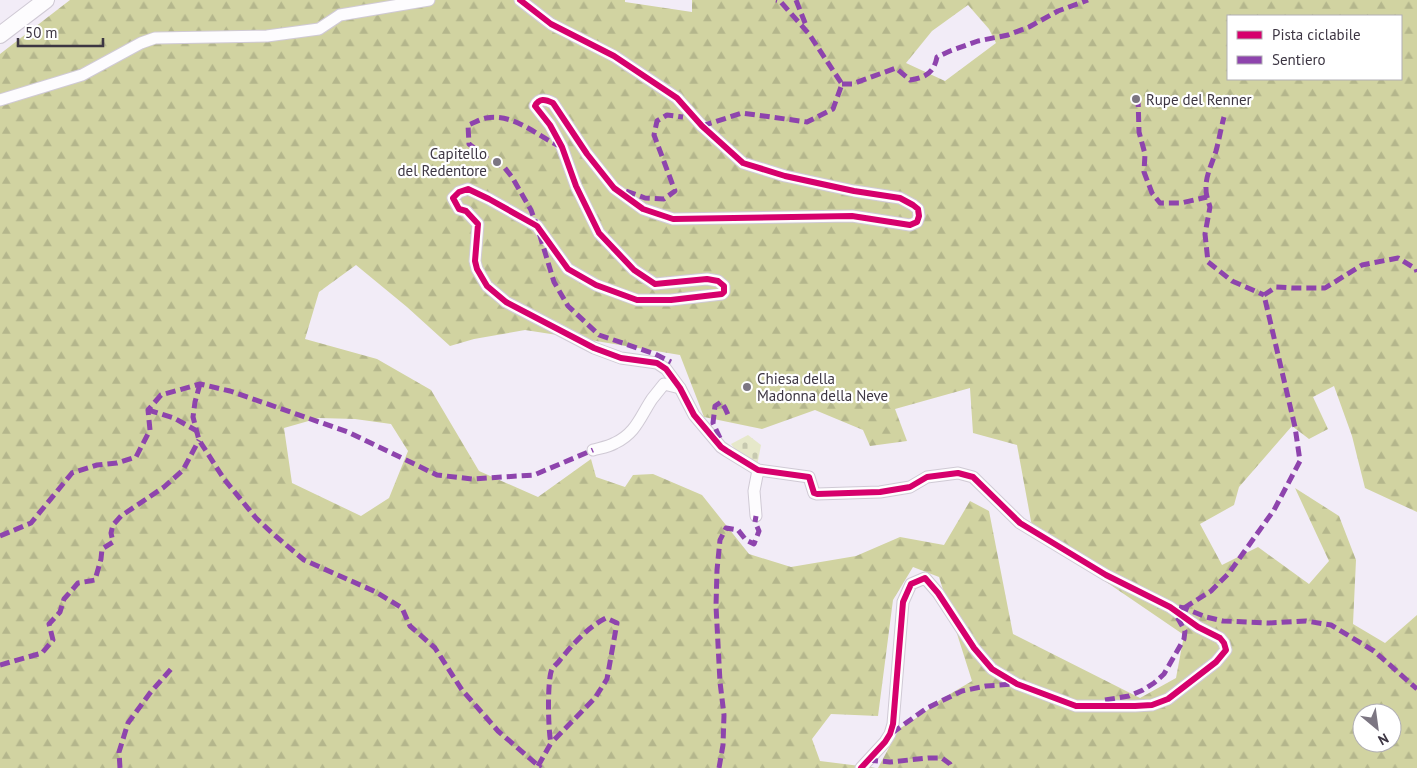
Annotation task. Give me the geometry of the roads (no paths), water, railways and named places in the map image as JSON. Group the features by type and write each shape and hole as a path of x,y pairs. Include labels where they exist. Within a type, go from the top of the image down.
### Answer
{"main road":[{"path":"0,35 46,0"}],"street":[{"path":"0,100 82,76 141,43 155,38 267,36 319,29 340,15 429,0"},
{"path":"520,0 551,24 614,56 677,98 702,126 743,164 785,176 844,189 900,198 918,209 919,216 917,222 910,225 852,216 674,218 643,209 614,188 587,154 553,103 546,99 537,102 535,106 550,125 562,148 576,186 599,233 634,270 655,284 707,279 718,281 725,289 722,294 672,300 637,300 596,285 568,269 537,226 468,189 459,192 453,198 459,209 466,212 478,224 475,261 477,270 487,286 506,302 594,348 620,358 657,363 666,369 680,388 694,415 721,447 758,470 809,477 814,494 880,492 910,487 928,477 958,473 973,477 1020,523 1106,575 1170,607 1198,627 1220,638 1224,643 1226,650 1216,662 1168,699 1152,705 1076,706 1017,684 992,670 974,648 938,593 925,578 911,584 903,602 893,724 890,734 861,768"},
{"path":"593,450 621,440 634,429 652,399 664,384 680,388"},
{"path":"756,516 754,491 758,470"}],"place":[{"name":"Rupe del Renner","path":"1136,99"},
{"name":"Capitello del Redentore","path":"497,162"},
{"name":"Chiesa della Madonna della Neve","path":"747,387"}]}
